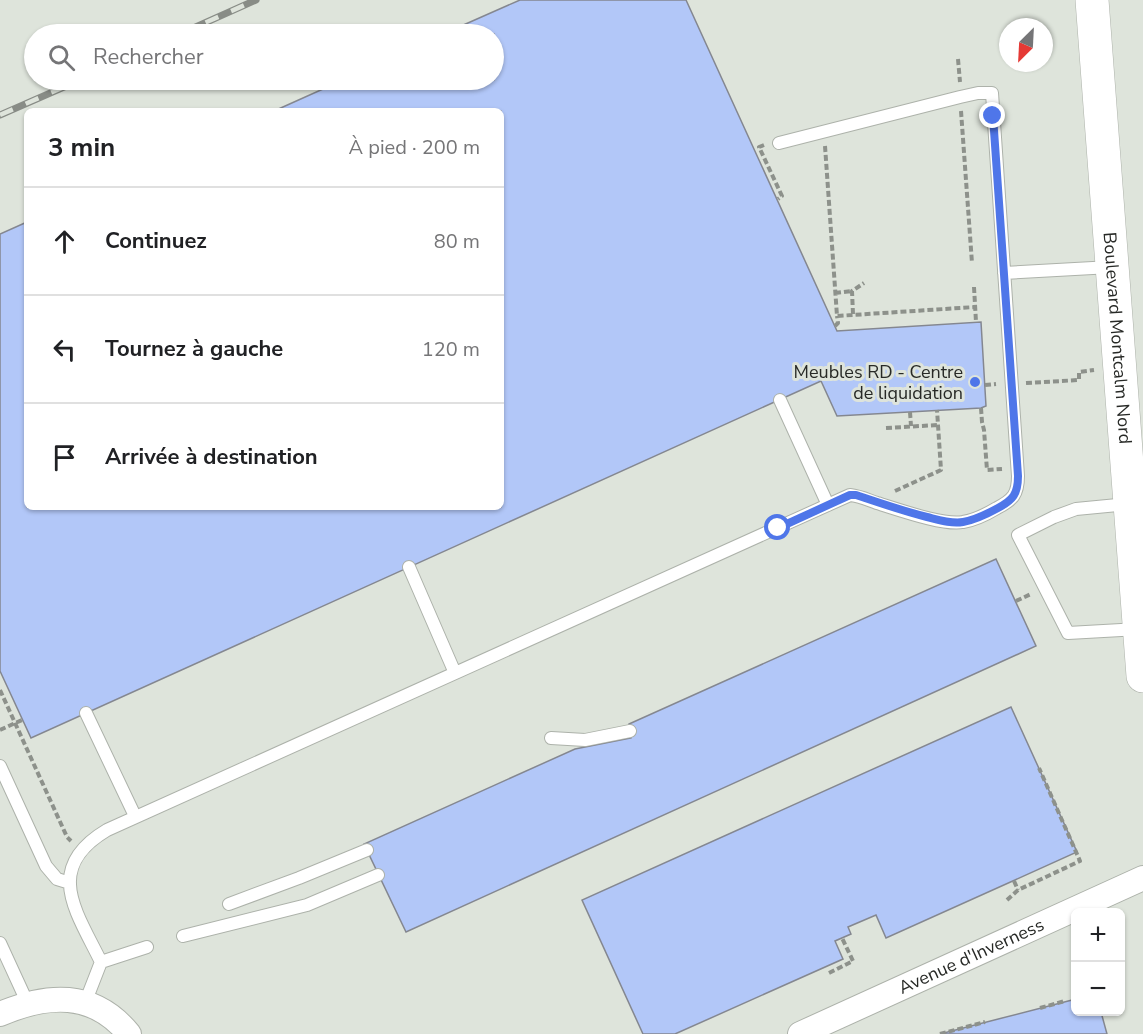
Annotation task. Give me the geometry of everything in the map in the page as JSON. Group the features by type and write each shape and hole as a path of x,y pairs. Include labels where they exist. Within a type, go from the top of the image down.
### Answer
{"street":[{"name":"Boulevard Montcalm Nord","path":"1092,0 1143,675"},
{"name":"Avenue d'Inverness","path":"800,1034 1143,878"},
{"path":"0,1014 48,999 74,1000 102,1011 129,1034"}],"lane":[{"path":"86,1003 101,962 73,906 70,883 72,867 80,852 107,830 850,495 941,521 958,523 990,512 1013,497 1018,487 1018,476 992,93 978,93 779,143"},
{"path":"1004,273 1112,267"},
{"path":"780,400 828,505"},
{"path":"1129,504 1076,509 1018,535 1068,633 1139,629"},
{"path":"410,567 455,673"},
{"path":"87,713 135,816"},
{"path":"551,738 585,740 630,731"},
{"path":"0,766 46,866 57,879 70,883"},
{"path":"229,904 367,850"},
{"path":"183,936 307,905 378,874"},
{"path":"0,943 28,1004"},
{"path":"101,962 147,947"}],"path":[{"path":"958,59 960,84"},
{"path":"961,110 972,263"},
{"path":"766,144 759,147 782,196 778,199"},
{"path":"825,145 838,323 835,326"},
{"path":"762,165 767,163"},
{"path":"835,293 852,291 864,283"},
{"path":"974,287 976,322"},
{"path":"852,291 854,314"},
{"path":"837,316 975,307"},
{"path":"1025,383 1079,380 1079,372 1099,370"},
{"path":"985,385 999,384"},
{"path":"981,408 987,470"},
{"path":"889,494 940,470 937,410"},
{"path":"910,412 911,426"},
{"path":"886,428 938,425"},
{"path":"0,690 67,837"},
{"path":"0,730 22,720"},
{"path":"1007,900 1018,890 1080,861 1039,768"},
{"path":"1014,881 1018,890"},
{"path":"829,973 853,961 842,938"},
{"path":"1040,1008 1065,1001"},
{"path":"940,1034 985,1022"}],"building":[{"path":"520,0 686,0 837,331 981,322 986,406 837,416 821,381 31,738 0,671 0,234 24,223 24,510 504,510 504,108 281,108 321,90 504,90 504,24 466,24"},
{"path":"996,559 1036,646 406,932 364,844 575,749 631,738 629,724"},
{"path":"1011,707 1077,852 886,938 876,915 848,927 851,934 835,941 843,959 675,1034 643,1034 582,900"},
{"path":"1071,1000 1071,1016 1102,1016 1107,1034 940,1034"}],"railway":[{"path":"202,24 256,0"},
{"path":"0,115 57,90"}],"place":[{"name":"Meubles RD - Centre de liquidation","path":"975,382"}],"route":[{"path":"778,528 850,495 941,521 958,523 975,519 1002,506 1016,493 1018,476 993,116"}]}
